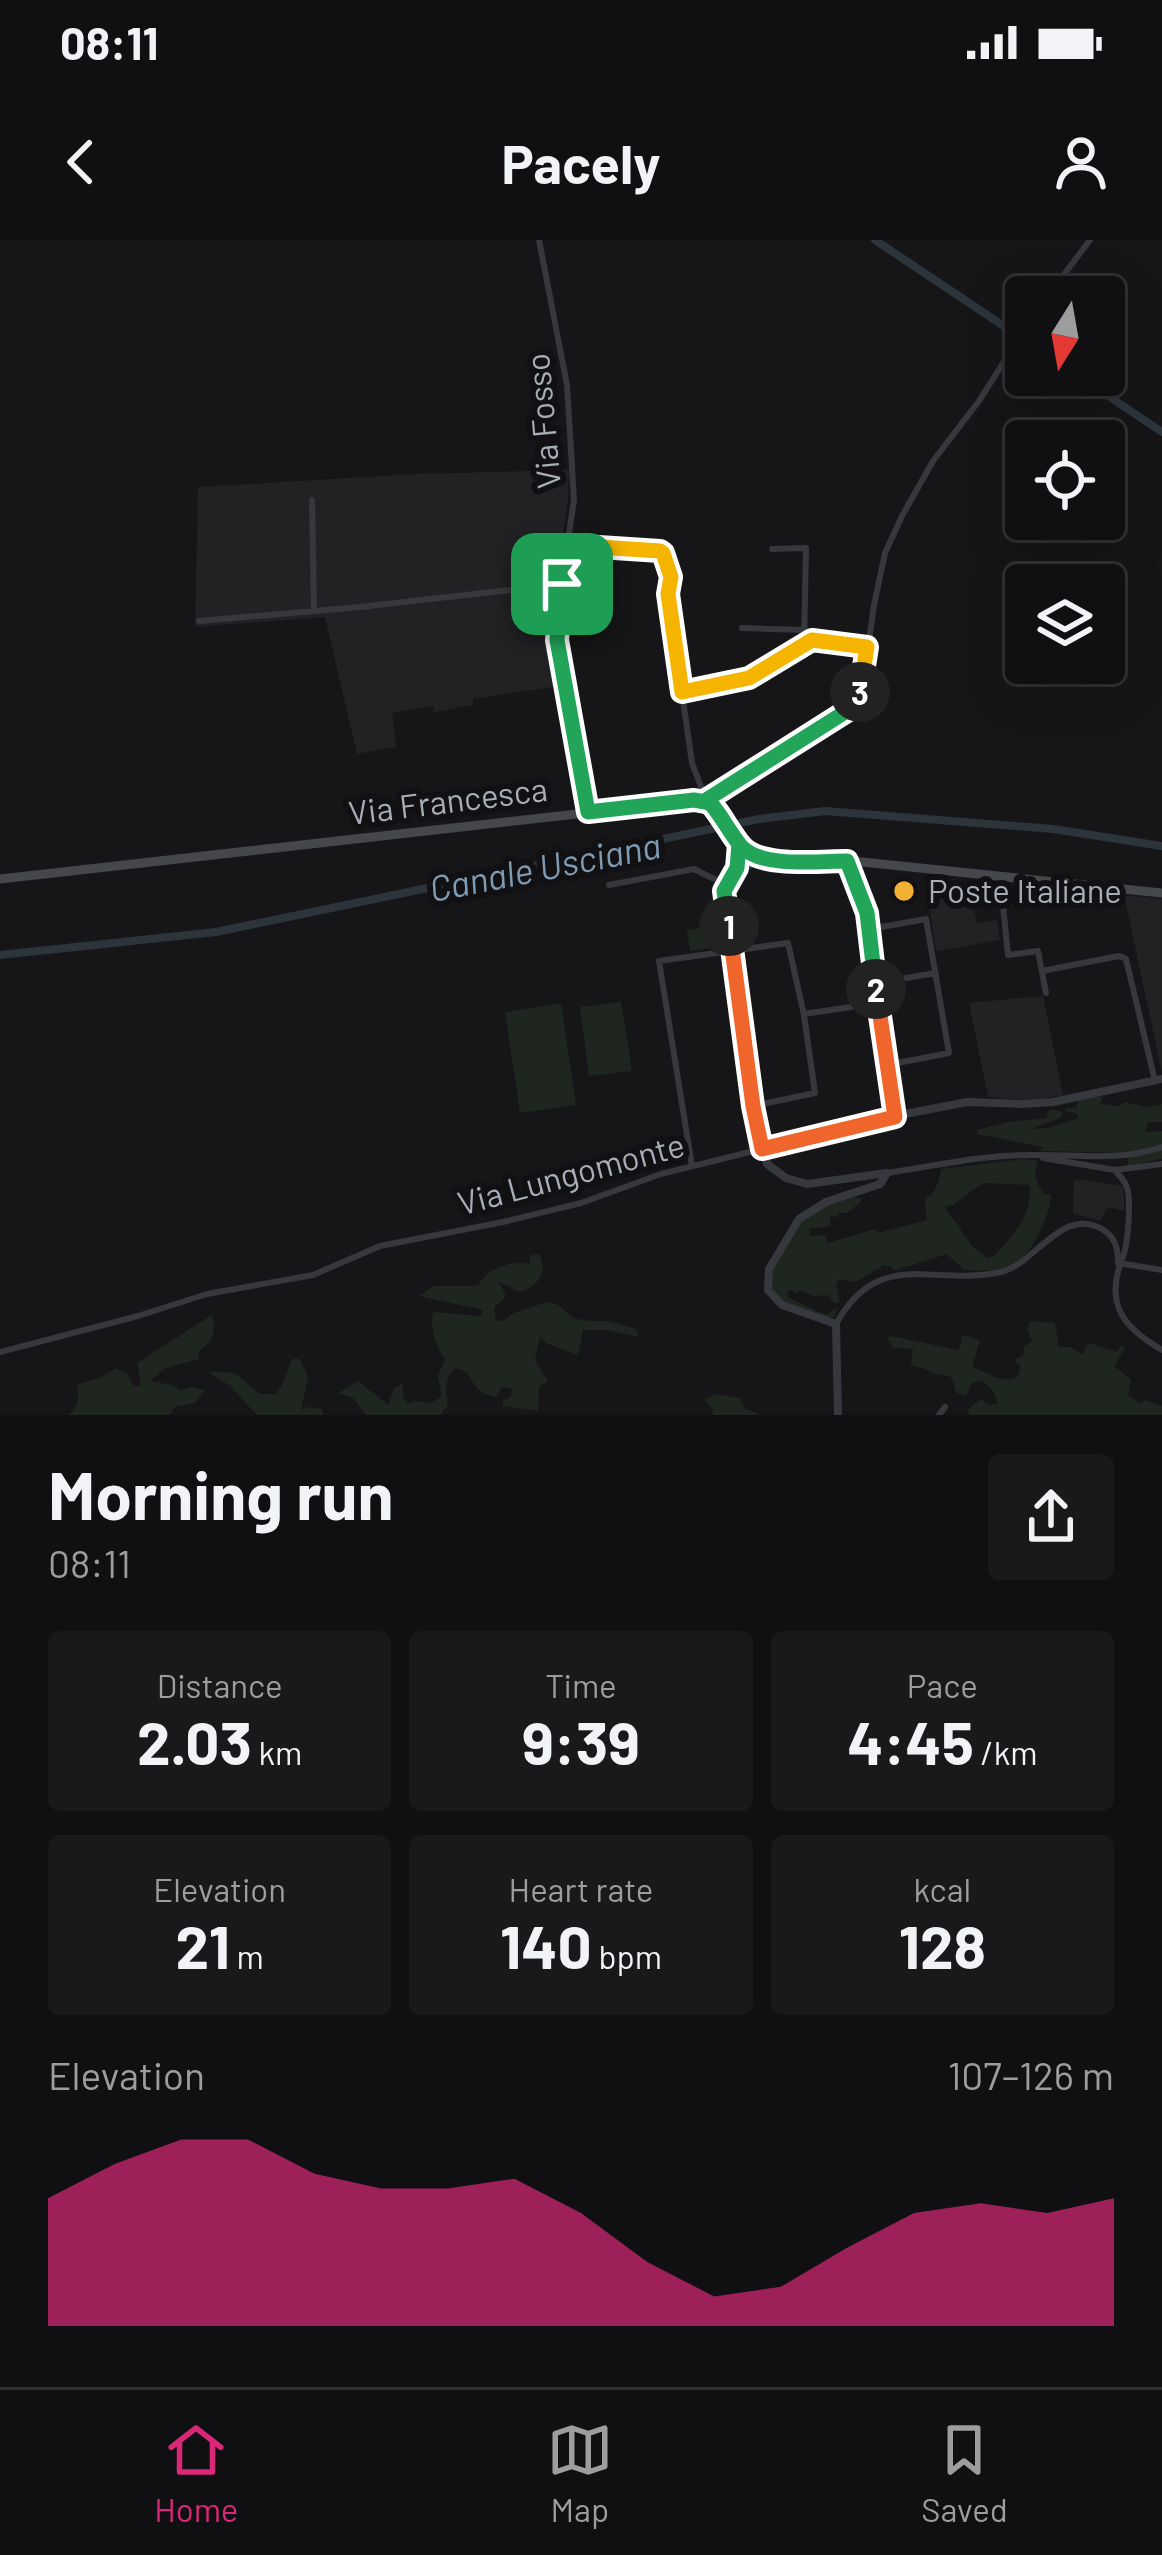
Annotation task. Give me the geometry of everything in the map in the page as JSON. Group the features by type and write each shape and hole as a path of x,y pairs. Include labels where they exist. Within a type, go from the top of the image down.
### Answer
{"main road":[{"name":"Via Francesca","path":"0,879 588,812 711,804"},
{"path":"711,804 739,844 770,860 847,861 1162,893"}],"street":[{"name":"Via Fosso","path":"538,240 567,385 574,500 557,640 588,812"},
{"path":"1063,276 1090,240"},
{"path":"568,545 663,553 671,577 668,594 692,763 711,804 850,709 859,696 883,562 902,516 933,461 1005,362"},
{"path":"312,500 314,610"},
{"path":"772,549 806,548 804,644"},
{"path":"199,621 562,584"},
{"path":"742,628 806,630"},
{"path":"682,692 749,678 812,640 867,647"},
{"path":"738,870 739,844"},
{"path":"749,853 726,885 753,1106 762,1149 773,1171 802,1184 1028,1154 1115,1156 1162,1147"},
{"path":"738,870 770,860"},
{"path":"847,861 870,928 886,1065 897,1116"},
{"path":"609,885 694,869 726,885"},
{"path":"1000,875 1008,955 1038,951 1046,993"},
{"path":"870,928 926,919 949,1053 886,1065"},
{"path":"692,1166 658,961 788,944 814,1093 753,1106"},
{"path":"1042,971 1126,958 1159,1080"},
{"path":"876,983 936,973"},
{"path":"804,1015 878,1003"},
{"name":"Via Lungomonte","path":"0,1352 207,1294 313,1275 380,1246 581,1203 692,1166 897,1116 967,1102 1053,1102 1159,1080"},
{"path":"1028,1154 1114,1170 1162,1164"},
{"path":"1114,1170 1125,1182 1129,1201 1124,1254 1118,1263"},
{"path":"836,1324 775,1300 767,1290 769,1269 789,1231 807,1213 837,1197 880,1184 887,1173"},
{"path":"838,1415 836,1324 852,1299 881,1280 903,1275 998,1273 1018,1265 1073,1225 1088,1225 1109,1234 1117,1248 1116,1307 1162,1350"},
{"path":"1118,1263 1162,1270"}],"shaded area":[{"path":"569,470 552,613 558,686 473,699 473,705 434,712 433,706 392,713 396,747 357,754 325,617 195,627 198,487"},
{"path":"925,877 962,880 964,899 973,907 977,923 997,920 1000,940 936,951"},
{"path":"1124,895 1162,899 1162,1073"},
{"path":"720,925 723,946 690,951 687,930"},
{"path":"1043,996 1063,1095 1029,1100 988,1097 969,1003"},
{"path":"621,1002 632,1071 589,1076 580,1007"},
{"path":"561,1003 576,1105 520,1113 505,1012"},
{"path":"1103,1096 1100,1104 1162,1104 1162,1122 1148,1122 1145,1132 1162,1131 1162,1159 1128,1166 1128,1153 1040,1151 1042,1147 978,1134 977,1130 1008,1122 1046,1118 1050,1109 1063,1112 1062,1117 1031,1129 1049,1128 1077,1119 1078,1114 1065,1111 1076,1108 1079,1100"},
{"path":"1038,1161 1037,1182 1044,1194 1051,1195 1050,1201 1039,1233 1018,1261 989,1271 964,1270 947,1254 893,1271 884,1265 856,1282 839,1279 840,1302 834,1303 828,1295 788,1291 787,1297 822,1313 837,1308 830,1318 785,1303 770,1288 788,1240 813,1213 828,1203 861,1198 847,1213 830,1216 830,1226 809,1229 810,1236 825,1235 828,1243 927,1220 925,1199 937,1185 941,1169","holes":["983,1183 1029,1185 1020,1224 988,1258 973,1247 946,1209"]},
{"path":"1074,1179 1123,1186 1125,1211 1108,1207 1100,1221 1073,1213"},
{"path":"539,1254 542,1273 532,1286 520,1292 498,1281 505,1298 494,1308 496,1320 546,1302 557,1304 573,1318 636,1329 639,1337 583,1330 578,1355 540,1337 535,1360 548,1382 539,1386 538,1411 503,1406 512,1389 502,1387 495,1397 486,1394 455,1368 441,1415 366,1415 353,1398 338,1393 358,1381 388,1405 394,1388 403,1384 407,1404 432,1403 442,1396 438,1376 445,1359 434,1336 434,1312 481,1316 483,1310 419,1296 434,1286 478,1286 493,1270 530,1264 529,1256"},
{"path":"212,1315 212,1336 199,1351 199,1359 165,1368 150,1381 180,1390 205,1390 195,1403 175,1407 169,1415 69,1415 78,1402 77,1385 116,1368 133,1385 141,1386 137,1363"},
{"path":"1030,1321 1055,1323 1059,1347 1071,1347 1082,1355 1089,1343 1117,1352 1121,1345 1125,1349 1114,1366 1131,1380 1128,1395 1140,1403 1146,1400 1162,1406 1162,1415 969,1415 968,1409 981,1399 998,1404 982,1380 971,1384 966,1396 961,1395 950,1376 911,1365 913,1349 893,1348 887,1338 958,1350 961,1335 980,1340 972,1367 1012,1379 1021,1366 1016,1359 1032,1341 1027,1328"},
{"path":"292,1359 300,1359 308,1377 301,1410 322,1409 323,1415 257,1415 230,1386 207,1371 235,1373 260,1394 276,1394"},
{"path":"716,1394 740,1398 745,1408 760,1415 712,1415 706,1399"}],"waterway":[{"path":"875,240 1005,327"},
{"path":"1108,396 1162,432"},
{"name":"Canale Usciana","path":"0,955 216,932 759,819 825,811 1053,829 1162,846"}],"place":[{"name":"Poste Italiane","path":"904,891"}],"route":[{"path":"562,584 557,640 588,812 706,800 739,844 737,868 724,891 762,1149 895,1117 867,913 847,861 754,856 706,800 850,709 859,696 867,647 812,640 749,678 682,692 668,594 671,577 663,553 568,545 562,584"}]}
